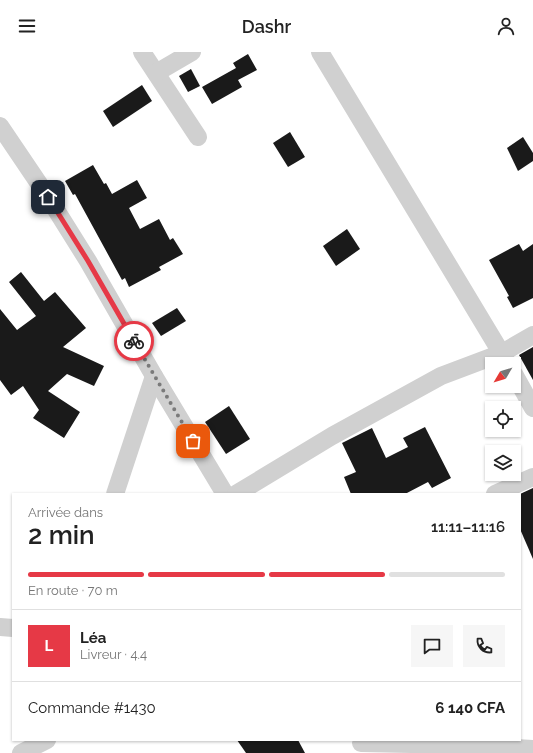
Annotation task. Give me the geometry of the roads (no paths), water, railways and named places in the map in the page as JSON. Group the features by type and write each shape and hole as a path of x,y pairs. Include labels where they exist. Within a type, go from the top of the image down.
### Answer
{"street":[{"path":"142,52 198,137"},
{"path":"156,73 192,52"},
{"path":"320,52 504,357"},
{"path":"0,126 6,147 48,197 88,261 154,376 224,493"},
{"path":"506,357 533,335"},
{"path":"238,493 332,436 441,376 485,364"},
{"path":"115,493 154,376"},
{"path":"521,387 533,408"},
{"path":"497,493 533,477"},
{"path":"0,627 12,628"},
{"path":"10,753 15,741"},
{"path":"21,753 45,741"},
{"path":"362,745 461,746 533,749"}]}
